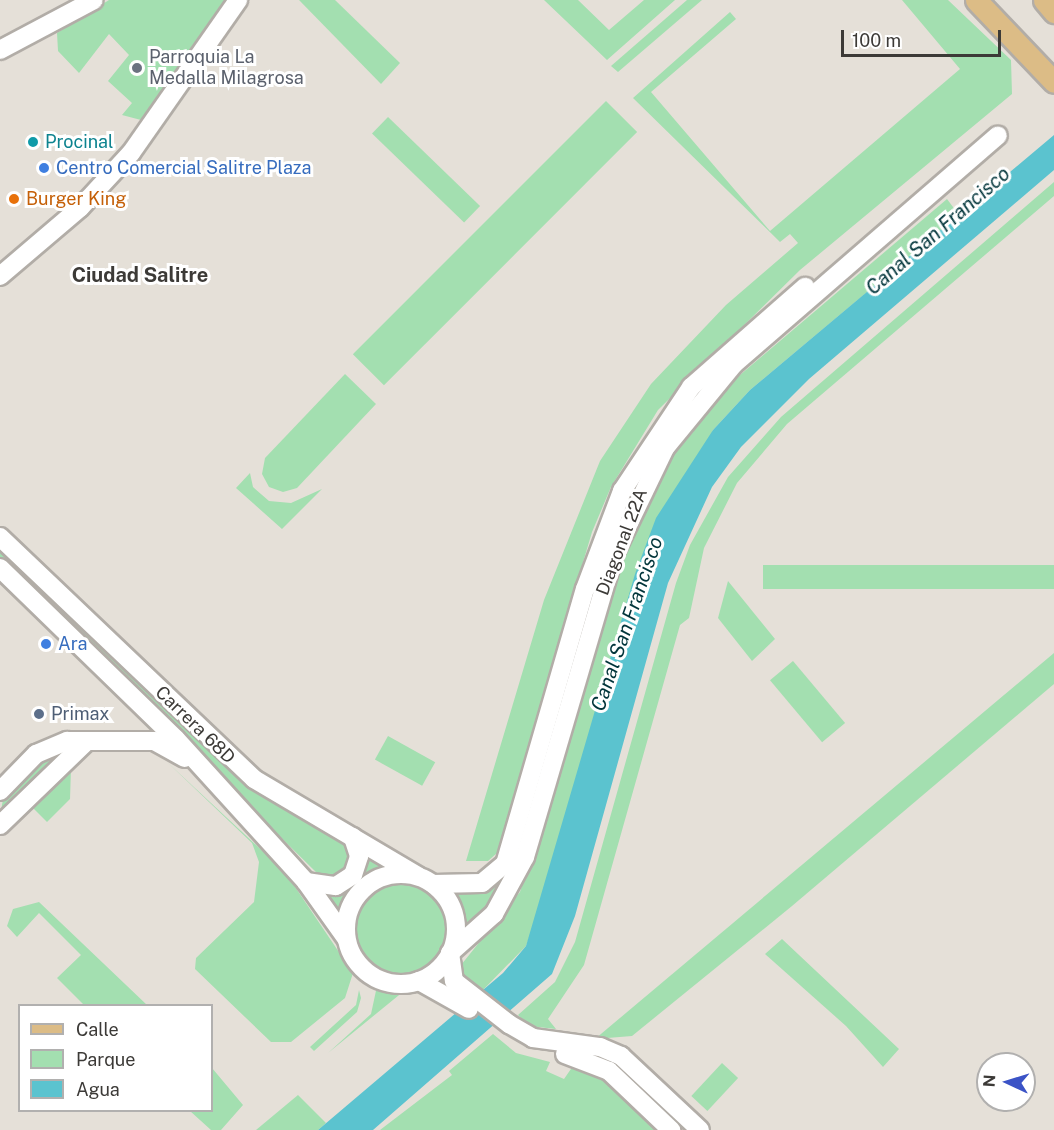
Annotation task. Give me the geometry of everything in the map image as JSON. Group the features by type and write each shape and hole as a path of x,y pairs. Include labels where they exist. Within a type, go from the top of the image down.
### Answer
{"main road":[{"path":"0,50 94,0"},
{"path":"0,276 80,208 131,153 238,0"},
{"path":"976,0 1054,82"},
{"path":"1044,0 1054,12"},
{"name":"Diagonal 22A","path":"425,880 482,882 505,864 597,551 656,433 713,364 994,131 734,364 665,448 615,552 525,857 494,914 450,953"},
{"name":"Carrera 68D","path":"0,537 254,779 425,880"},
{"name":"Carrera 68D","path":"0,568 208,773 306,882 346,938"},
{"path":"0,825 87,741"},
{"path":"0,791 43,749 87,741 154,741 208,773"},
{"path":"306,882 336,886 353,875 359,856 353,837"},
{"path":"465,999 452,977 450,953 454,919 425,880 386,875 371,882 350,906 346,938 352,955 375,978 396,984 419,981 465,999 528,1048 595,1061 671,1130"},
{"path":"419,981 450,953"},
{"path":"505,1028 533,1038 600,1047 621,1056 700,1130"}],"green space":[{"path":"109,0 231,0 141,120 122,115 132,103 108,81 129,55 109,34 79,73 58,51 57,33"},
{"path":"299,0 335,0 400,63 381,84"},
{"path":"544,0 578,0 609,30 644,0 675,0 607,60"},
{"path":"687,0 702,0 618,72 611,66"},
{"path":"902,0 948,0 1011,60 1012,94 800,270 658,410 611,487 592,532 497,853 488,861 466,861 544,600 600,461 651,384 726,305 798,243 790,234 780,242 633,98 730,12 736,19 651,92 770,231 960,69"},
{"path":"606,101 637,132 384,385 353,354"},
{"path":"388,117 480,206 464,222 372,134"},
{"path":"991,132 709,382 656,452 616,527 518,859 488,909 460,937 457,903 447,890 474,892 489,885 514,857 614,527 654,451 707,381"},
{"path":"1054,182 1054,196 787,424 737,483 704,548 689,618 680,625 584,965 548,1019 556,1029 529,1026 518,1015 555,982 575,942 676,583 690,545 728,477 781,417"},
{"path":"947,199 959,215 750,390 713,430 526,946 479,994 465,984 461,965 520,892 636,517 662,470 727,386"},
{"path":"345,374 376,404 297,488 283,492 269,487 262,474 265,458"},
{"path":"250,473 253,487 269,501 291,503 322,489 282,529 236,488"},
{"path":"0,548 244,785 352,846 348,876 321,877 0,561"},
{"path":"763,565 1054,565 1054,589 763,589"},
{"path":"728,581 775,639 752,661 718,618"},
{"path":"1054,653 1054,684 792,906 632,1036 595,1039"},
{"path":"793,661 845,723 822,742 770,680"},
{"path":"388,736 435,762 422,786 375,760"},
{"path":"75,745 60,754 0,816 4,794 32,765"},
{"path":"166,761 285,872 353,973 345,998 291,1042 271,1042 195,969 196,958 254,902 259,862 252,843"},
{"path":"71,768 70,799 47,822 33,808"},
{"path":"361,847 393,865 359,882 340,919 320,891 347,888"},
{"path":"400,881 418,884 434,895 445,911 448,929 445,947 434,963 418,974 400,977 382,974 366,963 355,947 352,929 355,911 366,895 382,884"},
{"path":"39,902 146,1004 83,1004 57,978 81,955 39,913 17,937 7,926 13,909"},
{"path":"782,939 899,1049 883,1067 846,1026 765,954"},
{"path":"377,986 404,991 328,1053 371,1014"},
{"path":"359,990 361,998 357,1012 314,1051 310,1047 356,1005"},
{"path":"493,1034 516,1053 550,1062 546,1071 564,1079 573,1066 597,1074 655,1130 380,1130 452,1075 449,1071"},
{"path":"722,1063 738,1078 707,1111 691,1096"},
{"path":"213,1069 243,1105 221,1130 211,1130 191,1112 213,1112"},
{"path":"298,1095 326,1123 318,1130 256,1130"}],"water":[{"name":"Canal San Francisco","path":"1054,135 1054,170 809,379 741,447 712,487 668,583 575,916 552,974 373,1130 318,1130 503,973 526,946 635,574 656,518 713,430 750,390"}],"place":[{"name":"Parroquia La Medalla Milagrosa","path":"137,68"},
{"name":"Procinal","path":"33,142"},
{"name":"Centro Comercial Salitre Plaza","path":"44,168"},
{"name":"Burger King","path":"14,199"},
{"name":"Ara","path":"46,644"},
{"name":"Primax","path":"39,714"}],"district":[{"name":"Ciudad Salitre","path":"140,275"}]}
